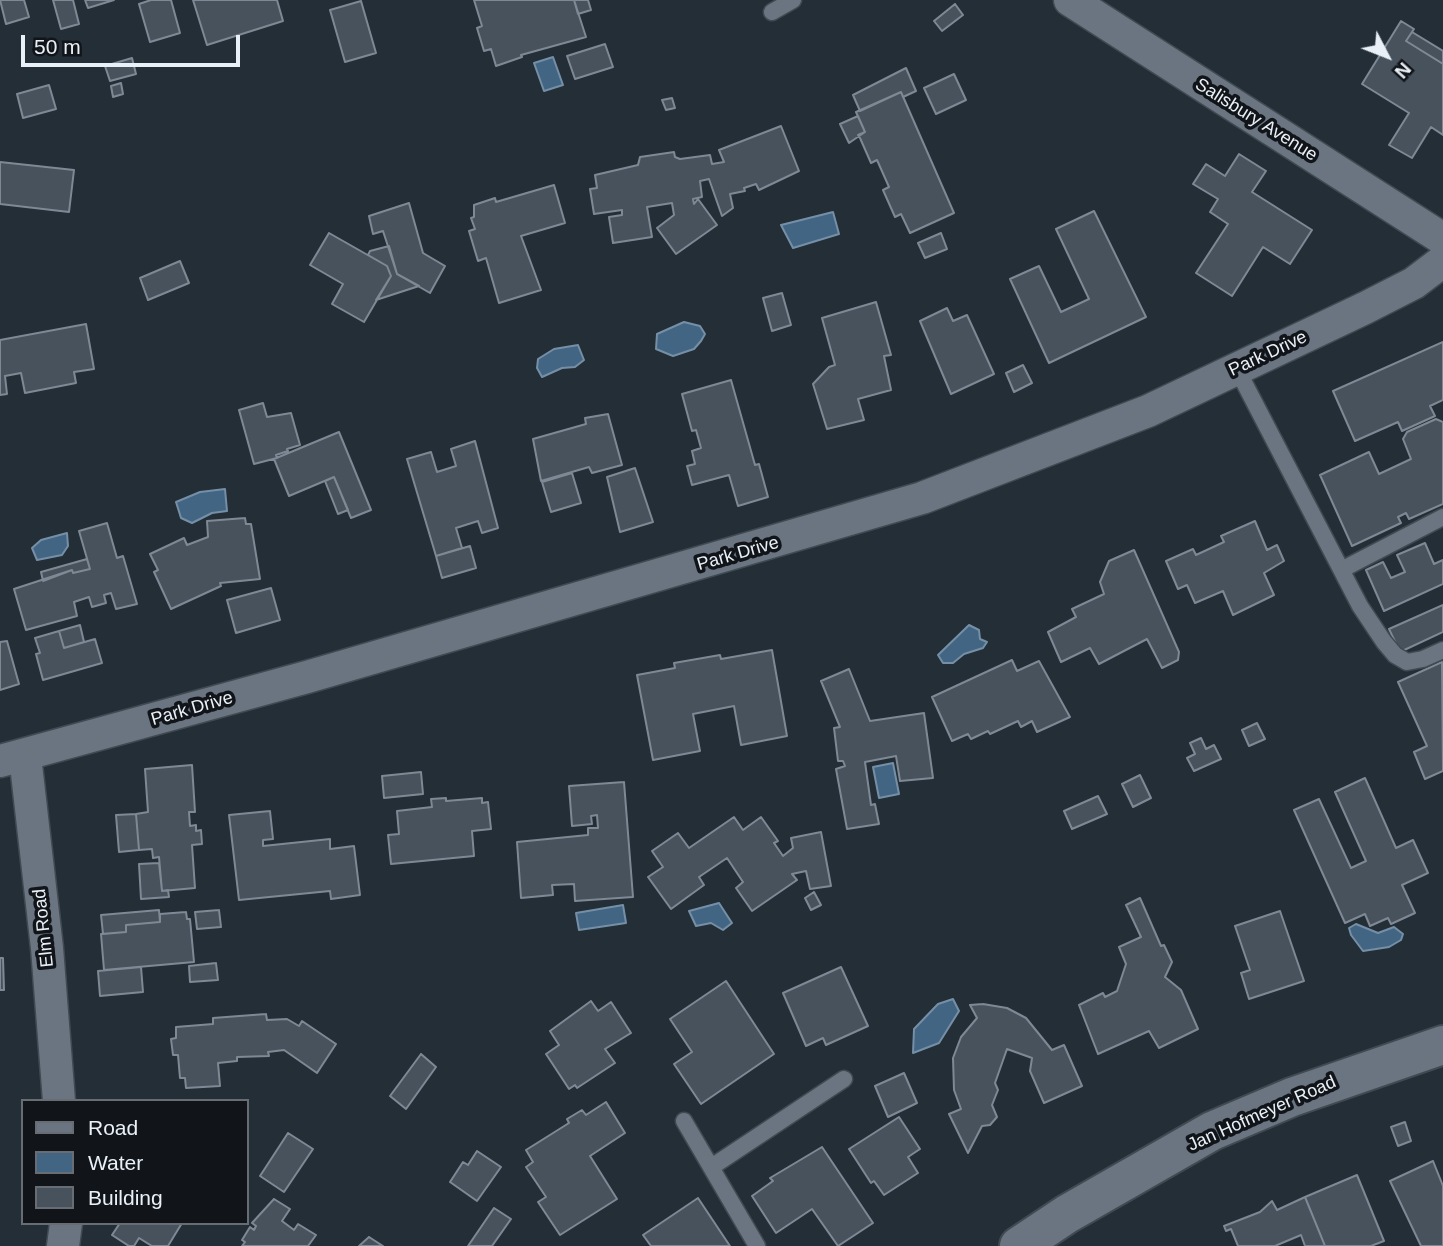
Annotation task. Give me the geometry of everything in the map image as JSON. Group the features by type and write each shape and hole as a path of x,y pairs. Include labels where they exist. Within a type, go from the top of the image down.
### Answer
{"street":[{"name":"Salisbury Avenue","path":"1070,0 1443,239"},
{"name":"Park Drive","path":"12,758 909,502 1045,453 1148,411 1414,283 1443,261"},
{"name":"Elm Road","path":"12,758 47,948 59,1099"},
{"name":"Jan Hofmeyer Road","path":"1019,1246 1067,1214 1212,1132 1292,1097 1443,1045"},
{"path":"63,1246 66,1225"}],"lane":[{"path":"772,12 793,0"},
{"path":"1237,369 1360,606 1395,655 1410,662 1443,650"},
{"path":"1343,569 1443,517"},
{"path":"713,1166 844,1079"},
{"path":"684,1121 713,1166 757,1246"}],"water":[{"path":"553,57 563,85 544,91 534,63"},
{"path":"833,212 839,234 793,248 781,225"},
{"path":"684,322 700,326 705,334 694,349 673,356 656,349 657,334"},
{"path":"578,345 584,360 575,367 562,368 542,377 537,368 538,359 554,349"},
{"path":"225,489 227,511 212,513 192,523 181,518 176,502 200,492"},
{"path":"67,533 68,546 62,555 37,560 32,548 41,540"},
{"path":"969,625 979,630 980,639 987,642 983,648 964,654 953,663 943,663 938,655"},
{"path":"893,763 899,794 879,798 873,767"},
{"path":"719,903 732,923 723,930 711,923 696,926 689,911"},
{"path":"623,905 626,923 579,930 576,913"},
{"path":"1356,924 1378,933 1394,927 1403,934 1401,940 1389,947 1363,951 1349,928"},
{"path":"953,999 959,1011 939,1043 913,1053 914,1029 938,1004"}],"building":[{"path":"0,0 24,0 29,17 6,24"},
{"path":"53,0 73,0 79,24 61,29"},
{"path":"85,0 114,0 88,8"},
{"path":"151,0 171,0 180,33 150,42 139,4"},
{"path":"193,0 277,0 283,21 207,45"},
{"path":"474,0 574,0 586,37 521,55 522,57 496,66 491,49 484,51 477,28 482,26"},
{"path":"574,0 588,0 591,10 578,14"},
{"path":"361,1 376,53 345,62 330,10"},
{"path":"955,4 963,15 942,31 934,21"},
{"path":"1401,21 1414,29 1406,41 1443,64 1443,135 1431,127 1412,158 1389,145 1409,113 1362,84"},
{"path":"1412,32 1443,51 1443,64 1406,41"},
{"path":"605,44 613,67 575,79 567,56"},
{"path":"132,58 136,74 110,81 105,66"},
{"path":"906,68 916,91 903,97 901,92 860,111 853,95"},
{"path":"954,74 966,100 936,114 924,88"},
{"path":"121,83 123,94 113,97 111,86"},
{"path":"49,85 56,109 23,118 17,94"},
{"path":"901,92 954,213 910,233 901,214 895,217 883,190 889,187 877,160 871,163 858,135 865,132 856,112"},
{"path":"672,98 675,108 666,110 662,100"},
{"path":"858,116 865,132 849,143 840,124"},
{"path":"781,126 799,171 759,190 756,184 744,188 745,191 730,194 733,208 722,216 709,179 700,181 702,197 693,199 694,204 698,199 717,225 676,254 657,228 674,215 672,203 647,207 652,237 613,243 609,217 622,215 622,210 594,214 590,189 597,188 595,175 638,165 640,157 674,152 675,157 680,159 710,155 712,164 724,162 719,150"},
{"path":"1239,154 1266,171 1252,192 1312,230 1290,264 1263,247 1232,296 1196,273 1228,224 1210,212 1218,199 1193,184 1206,164 1225,176"},
{"path":"0,162 74,170 69,212 0,204"},
{"path":"554,185 565,223 521,236 541,290 499,303 486,258 478,261 469,231 475,229 471,218 474,217 474,205 495,198 496,202"},
{"path":"409,203 423,253 445,266 430,293 397,274 383,231 373,234 369,216"},
{"path":"1094,211 1146,317 1049,363 1010,279 1039,266 1061,312 1089,299 1056,229"},
{"path":"329,233 387,266 391,276 364,322 332,304 343,284 310,265"},
{"path":"941,233 947,249 925,258 918,243"},
{"path":"389,246 397,274 419,286 376,300 391,276 387,266 368,255 370,251"},
{"path":"180,261 189,283 148,300 140,278"},
{"path":"782,293 791,325 772,331 763,298"},
{"path":"876,302 891,355 884,356 891,390 858,399 864,420 827,429 813,384 829,367 835,365 822,318"},
{"path":"947,308 953,321 967,315 994,374 951,394 920,321"},
{"path":"86,324 94,369 74,372 76,383 25,393 21,373 5,376 7,394 0,395 0,340"},
{"path":"1443,342 1443,400 1430,406 1435,416 1402,431 1398,422 1355,441 1333,391"},
{"path":"1023,365 1032,383 1014,392 1006,373"},
{"path":"731,380 755,465 759,464 768,497 738,506 729,475 692,485 687,466 695,464 692,451 701,448 696,430 692,431 682,394"},
{"path":"263,403 267,417 291,413 300,445 276,455 277,458 254,464 239,410"},
{"path":"608,414 622,465 592,473 589,467 541,481 533,439 586,424 585,418"},
{"path":"1436,419 1443,422 1443,504 1409,519 1406,513 1398,517 1401,523 1352,546 1320,475 1369,452 1379,474 1411,459 1403,439 1407,432"},
{"path":"339,432 371,510 351,518 334,477 289,496 274,459"},
{"path":"475,441 498,528 482,533 478,521 456,528 462,548 436,556 407,459 431,452 437,472 456,466 451,449"},
{"path":"635,468 653,522 620,532 607,477"},
{"path":"572,473 581,503 551,512 542,482"},
{"path":"334,477 348,510 338,514 325,481"},
{"path":"245,518 246,524 251,524 260,579 220,583 221,586 171,609 154,572 158,570 150,554 184,538 187,545 208,537 207,521"},
{"path":"1255,521 1267,550 1277,545 1284,561 1264,573 1274,595 1233,615 1223,591 1195,603 1187,585 1178,589 1166,561 1193,549 1196,555 1224,542 1221,536"},
{"path":"107,523 117,558 123,556 137,604 116,609 111,593 104,595 106,603 92,607 89,597 74,602 77,616 26,630 14,589 72,570 73,573 90,569 79,531"},
{"path":"1425,543 1434,564 1443,560 1443,584 1384,611 1366,570 1383,562 1391,578 1405,572 1397,555"},
{"path":"470,546 476,568 442,578 436,556"},
{"path":"1134,550 1179,652 1178,660 1162,668 1147,639 1099,664 1090,648 1061,662 1048,632 1076,617 1072,609 1104,594 1100,582 1109,561"},
{"path":"87,559 90,569 73,573 72,570 43,581 41,572"},
{"path":"271,588 280,620 236,633 227,600"},
{"path":"1443,605 1443,632 1400,652 1389,629"},
{"path":"80,625 84,642 64,648 59,631"},
{"path":"59,631 64,648 95,639 102,663 43,680 36,654 40,653 35,638"},
{"path":"7,641 19,684 0,690 0,642"},
{"path":"772,650 787,736 741,745 734,706 693,714 700,751 653,760 637,675 675,668 674,663 720,655 721,659"},
{"path":"1012,660 1017,671 1039,661 1070,717 1037,732 1032,721 1021,727 1018,721 990,734 988,731 971,739 968,734 952,741 932,697"},
{"path":"1442,662 1443,771 1425,779 1414,752 1427,746 1398,682"},
{"path":"849,669 870,721 924,713 933,778 900,781 896,756 865,762 871,805 875,804 879,824 847,829 836,769 845,766 843,761 838,761 834,728 840,727 821,681"},
{"path":"1257,723 1265,739 1249,746 1242,730"},
{"path":"1201,738 1206,749 1214,745 1221,759 1194,771 1187,758 1195,754 1190,743"},
{"path":"192,765 195,812 189,812 190,826 196,825 196,831 201,830 202,844 192,845 195,888 162,891 159,857 153,858 152,849 139,850 136,814 148,812 145,769"},
{"path":"421,772 423,794 384,798 382,776"},
{"path":"1140,775 1151,798 1133,807 1122,784"},
{"path":"1365,778 1396,848 1413,840 1428,873 1402,885 1415,913 1391,924 1388,918 1370,926 1365,914 1345,923 1294,810 1319,799 1351,868 1366,861 1335,792"},
{"path":"624,782 633,897 575,901 574,884 552,885 553,895 521,898 517,842 588,835 588,828 598,828 597,815 591,816 592,824 572,826 569,786"},
{"path":"1098,796 1107,814 1072,829 1064,811"},
{"path":"446,798 446,801 482,798 482,803 488,802 491,829 472,831 474,856 391,864 388,835 399,834 397,811 432,807 431,799"},
{"path":"270,811 273,839 263,840 263,846 330,839 330,849 354,846 360,895 331,899 330,891 239,900 229,815"},
{"path":"136,814 139,850 119,852 116,815"},
{"path":"734,817 743,830 761,817 778,841 774,843 783,856 793,848 791,838 821,832 831,886 810,889 806,871 792,874 797,880 752,911 736,888 743,882 727,858 699,877 704,885 671,909 648,877 663,867 652,851 678,833 689,848"},
{"path":"159,863 162,891 168,890 169,897 141,899 139,864"},
{"path":"814,892 821,905 811,910 805,898"},
{"path":"1140,898 1161,946 1164,945 1172,962 1165,977 1181,990 1198,1029 1159,1048 1149,1031 1098,1054 1079,1005 1103,993 1105,997 1117,991 1126,964 1119,947 1141,937 1126,905"},
{"path":"159,910 160,922 126,925 126,932 103,934 101,915"},
{"path":"219,910 221,927 197,929 195,912"},
{"path":"1280,911 1304,981 1249,999 1241,973 1250,970 1235,926"},
{"path":"186,912 187,919 190,919 194,962 104,970 101,934 126,932 126,925 160,922 160,914"},
{"path":"0,958 3,958 4,990 0,990"},
{"path":"216,963 218,980 190,982 189,966"},
{"path":"141,967 143,992 100,996 98,971"},
{"path":"841,967 868,1026 826,1045 823,1038 806,1046 783,993"},
{"path":"726,981 774,1054 701,1104 674,1064 692,1052 670,1019"},
{"path":"591,1001 598,1011 611,1002 631,1033 605,1049 615,1063 577,1088 575,1085 569,1089 546,1054 559,1045 550,1031"},
{"path":"970,1005 1007,1008 1026,1018 1052,1050 1064,1045 1082,1086 1044,1103 1030,1071 1032,1058 1007,1049 995,1083 998,1090 992,1105 997,1117 990,1125 982,1126 968,1153 949,1114 961,1109 954,1090 953,1058 961,1037 977,1018"},
{"path":"266,1014 267,1020 287,1019 299,1026 302,1021 336,1044 317,1073 284,1050 268,1052 269,1056 237,1057 237,1061 218,1063 220,1086 186,1088 185,1078 180,1078 178,1055 173,1055 171,1039 176,1038 176,1027 213,1024 213,1018"},
{"path":"421,1054 436,1067 406,1109 390,1096"},
{"path":"904,1073 917,1103 888,1117 875,1086"},
{"path":"606,1102 625,1133 590,1156 617,1199 560,1235 538,1202 546,1197 526,1167 533,1162 526,1150 569,1123 567,1119 582,1110 586,1115"},
{"path":"899,1117 920,1149 908,1157 918,1173 884,1195 874,1181 871,1183 849,1149"},
{"path":"1405,1122 1411,1141 1398,1146 1391,1127"},
{"path":"288,1133 313,1149 284,1192 260,1176"},
{"path":"822,1147 873,1223 838,1246 812,1209 776,1233 752,1196 773,1181 770,1178"},
{"path":"477,1151 501,1167 477,1201 450,1182 463,1162 468,1165"},
{"path":"1433,1161 1443,1186 1443,1246 1421,1246 1390,1181"},
{"path":"1357,1175 1384,1241 1371,1246 1325,1246 1305,1197"},
{"path":"1305,1197 1325,1246 1305,1246 1301,1235 1275,1246 1238,1246 1231,1229 1226,1231 1224,1226 1260,1212 1272,1201 1277,1210"},
{"path":"698,1198 730,1246 651,1246 643,1235"},
{"path":"274,1199 290,1209 282,1221 294,1230 298,1224 316,1235 308,1246 242,1246 245,1242 242,1240 250,1227 254,1230 256,1226 252,1223"},
{"path":"494,1208 511,1219 492,1246 468,1246"},
{"path":"119,1225 181,1225 168,1246 152,1246 139,1238 134,1246 129,1246 112,1235"},
{"path":"369,1237 383,1246 359,1246"}]}
